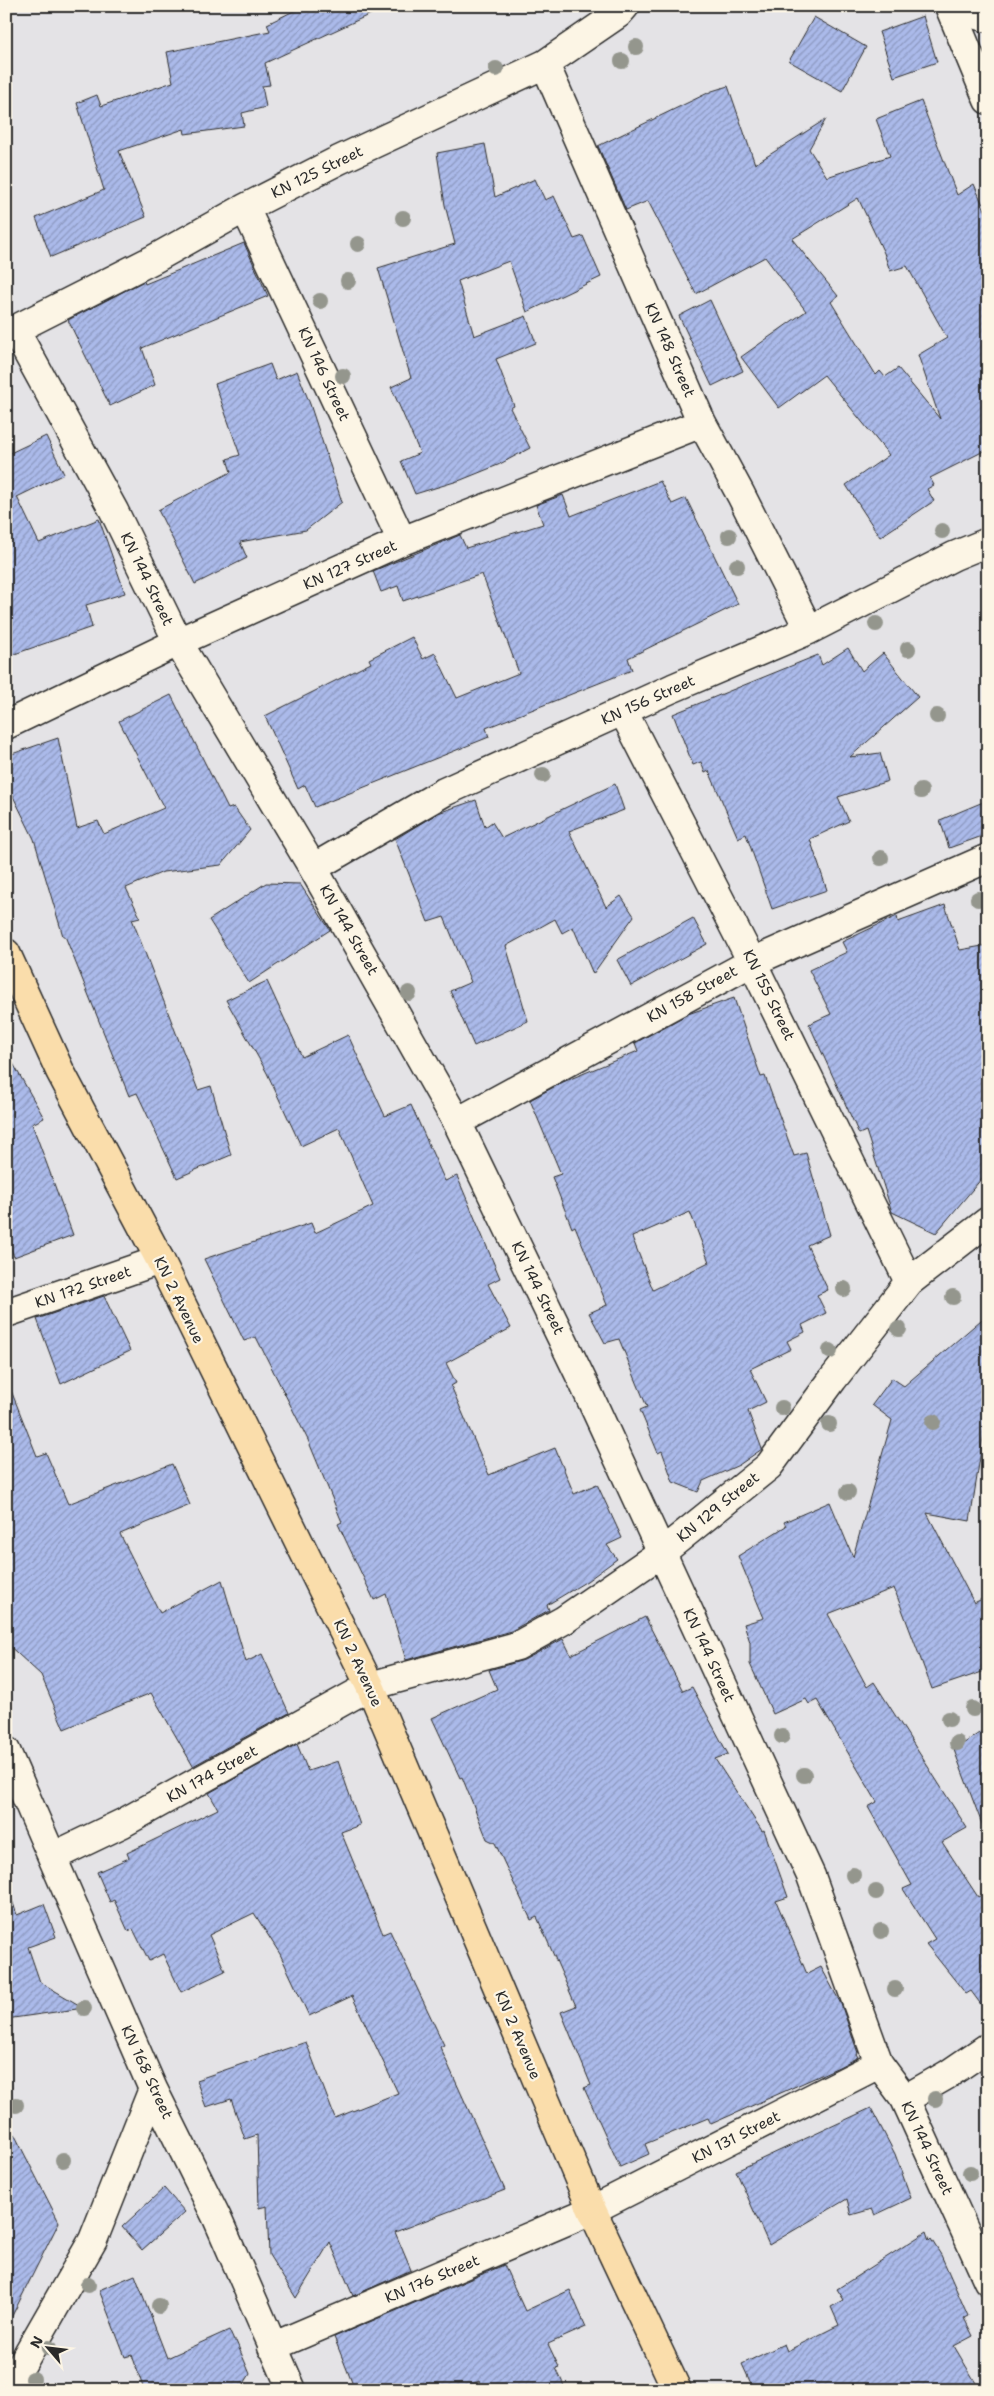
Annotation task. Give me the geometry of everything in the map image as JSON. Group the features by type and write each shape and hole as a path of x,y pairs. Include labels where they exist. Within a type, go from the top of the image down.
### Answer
{"main road":[{"name":"KN 2 Avenue","path":"6,952 60,1071 160,1260 370,1686 592,2210 677,2390"}],"street":[{"name":"KN 125 Street","path":"11,332 154,259 245,208 339,160 545,64 618,14 625,6"},
{"path":"949,6 988,18"},
{"path":"949,6 988,100"},
{"name":"KN 148 Street","path":"545,64 702,423 741,495 809,630"},
{"name":"KN 146 Street","path":"245,208 402,541"},
{"name":"KN 144 Street","path":"11,332 114,511 178,642 313,868 458,1122 582,1380 811,1876 879,2064 905,2099 988,2281"},
{"name":"KN 127 Street","path":"6,725 178,642 402,541 702,423"},
{"name":"KN 156 Street","path":"313,868 444,792 809,630 954,556 988,542"},
{"name":"KN 155 Street","path":"624,711 752,962 909,1282"},
{"name":"KN 158 Street","path":"458,1122 752,962 988,858"},
{"name":"KN 129 Street","path":"370,1686 517,1646 564,1620 661,1553 769,1466 833,1379 909,1282 988,1221"},
{"name":"KN 172 Street","path":"6,1313 160,1260"},
{"name":"KN 174 Street","path":"52,1857 123,1823 370,1686"},
{"name":"KN 168 Street","path":"6,1751 153,2089 217,2218 292,2390"},
{"path":"905,2099 988,2047"},
{"name":"KN 131 Street","path":"592,2210 879,2064"},
{"path":"7,2390 93,2240 153,2089"},
{"name":"KN 176 Street","path":"272,2347 592,2210"}],"building":[{"path":"304,6 388,6 265,63 270,85 262,86 266,107 242,113 244,126 185,134 184,129 119,151 146,217 51,257 36,218 104,190 77,103 97,95 101,106 173,82 167,52 270,31 267,24"},
{"path":"923,16 937,62 894,77 879,32"},
{"path":"814,17 866,47 842,91 789,61"},
{"path":"728,86 755,164 826,119 809,149 827,177 890,156 876,119 921,101 957,195 974,184 988,217 988,449 930,478 934,485 927,489 934,501 880,537 846,485 889,455 824,375 779,408 741,357 806,311 765,257 696,294 648,201 626,210 598,146 712,91","holes":["858,198 884,253 890,271 907,266 947,338 918,355 940,419 898,368 885,377 880,371 876,375 831,302 838,296 792,239"]},
{"path":"485,144 495,197 535,179 545,200 554,196 574,239 583,236 601,277 527,312 509,261 458,281 474,336 526,316 536,343 496,359 514,406 510,408 530,448 498,465 461,480 415,494 401,461 420,453 391,387 411,378 378,268 455,244 445,205 437,153"},
{"path":"244,243 268,296 142,348 155,385 110,406 68,320 144,281 145,284"},
{"path":"710,300 743,371 712,386 679,316"},
{"path":"270,364 276,380 297,371 310,404 342,502 306,530 240,542 247,558 195,584 158,510 231,472 227,459 240,455 215,384"},
{"path":"46,436 64,474 17,497 39,543 99,519 125,593 86,605 92,627 6,657 6,455"},
{"path":"660,481 672,504 686,498 738,604 628,658 632,670 486,728 489,737 315,807 305,785 298,789 265,716 371,663 369,659 412,637 423,659 435,653 457,698 519,673 482,574 403,601 398,586 381,592 373,571 460,535 466,548 543,524 536,505 563,495 571,516"},
{"path":"848,648 862,671 883,653 918,697 850,757 880,753 888,781 838,797 849,821 810,839 827,890 772,909 746,834 738,838 709,771 705,773 701,762 693,765 673,714 818,655 822,665"},
{"path":"171,695 228,809 234,807 250,830 221,865 163,872 126,888 140,917 132,919 198,1090 211,1086 231,1155 177,1178 137,1093 129,1096 65,936 63,936 34,839 6,782 6,756 58,738 77,828 98,821 104,834 164,808 119,721"},
{"path":"615,784 624,810 569,831 606,907 621,896 634,916 593,974 573,927 562,933 555,919 506,946 528,1021 474,1046 450,991 471,982 444,917 428,922 395,839 438,813 476,800 485,827 492,822 502,838"},
{"path":"988,800 988,834 949,848 940,820"},
{"path":"266,883 300,884 330,930 249,983 209,920"},
{"path":"945,905 960,950 988,945 988,1171 936,1233 892,1212 866,1131 859,1134 809,1024 831,1014 809,970 847,952 842,942 897,916 898,922"},
{"path":"693,918 707,944 631,986 617,960"},
{"path":"267,981 302,1057 348,1035 385,1116 411,1105 445,1181 457,1176 500,1278 488,1284 511,1328 446,1363 456,1383 451,1386 489,1475 555,1448 574,1494 597,1484 622,1538 607,1545 617,1559 587,1581 547,1605 549,1610 511,1631 406,1660 386,1594 374,1600 338,1524 342,1522 308,1440 256,1337 244,1341 204,1259 311,1223 315,1233 373,1206 339,1128 301,1146 267,1073 226,1000"},
{"path":"734,998 761,1077 765,1076 794,1156 806,1153 830,1235 807,1245 828,1290 817,1295 826,1313 802,1325 805,1332 787,1341 791,1349 750,1369 766,1402 748,1411 762,1449 739,1465 703,1481 698,1492 673,1482 662,1451 658,1453 640,1410 647,1407 619,1339 605,1343 589,1313 607,1305 575,1226 572,1228 552,1177 561,1174 530,1100 563,1082 638,1051 635,1043 688,1014","holes":["690,1212 709,1262 653,1290 632,1237"]},
{"path":"6,1051 44,1118 32,1124 73,1235 14,1257 6,1235"},
{"path":"104,1296 130,1351 61,1384 37,1319"},
{"path":"988,1314 988,1406 970,1521 927,1513 974,1603 988,1596 988,1670 932,1689 894,1588 828,1614 867,1687 874,1682 967,1828 942,1842 978,1897 988,1891 988,2014 971,1991 966,1994 926,1944 935,1939 903,1889 912,1885 868,1807 877,1802 817,1700 809,1704 806,1699 773,1714 750,1664 750,1642 744,1624 764,1618 738,1556 786,1526 784,1522 830,1502 853,1557 892,1420 872,1405 892,1378 904,1386"},
{"path":"8,1383 37,1456 46,1453 68,1504 172,1464 190,1505 120,1534 160,1613 222,1580 246,1662 262,1654 289,1713 193,1766 151,1693 64,1729 41,1675 6,1643"},
{"path":"645,1617 683,1691 692,1687 728,1754 715,1759 762,1831 764,1830 788,1897 776,1901 807,1974 821,1967 841,2004 858,2057 711,2124 708,2118 645,2144 649,2154 620,2167 584,2088 591,2085 561,2012 576,2006 537,1917 531,1920 495,1843 487,1839 462,1777 460,1778 432,1718 497,1689 489,1670 524,1660 563,1639 571,1655"},
{"path":"988,1727 988,1831 985,1832 954,1750"},
{"path":"297,1744 308,1771 338,1761 360,1825 341,1832 383,1934 390,1931 444,2045 440,2047 505,2190 395,2232 411,2270 353,2296 330,2242 296,2298 269,2255 267,2206 259,2208 257,2135 245,2139 231,2099 206,2107 196,2080 306,2042 335,2118 398,2093 352,1996 309,2016 280,1954 254,1913 209,1935 225,1971 181,1992 163,1954 149,1961 133,1929 128,1931 114,1900 110,1902 97,1872 129,1858 127,1853 218,1809 209,1793"},
{"path":"11,1897 17,1915 44,1904 56,1937 28,1947 40,1982 84,2008 6,2019 6,1898"},
{"path":"871,2108 895,2154 911,2198 875,2215 872,2209 851,2215 847,2199 769,2245 736,2171"},
{"path":"6,2118 59,2222 6,2328"},
{"path":"164,2188 185,2212 142,2250 122,2227"},
{"path":"926,2232 929,2241 931,2239 941,2255 968,2316 964,2318 973,2336 954,2346 980,2390 754,2390 742,2364 784,2344 787,2351 839,2325 831,2307 844,2300 837,2289"},
{"path":"504,2265 525,2311 570,2290 586,2327 548,2344 559,2367 556,2368 566,2390 484,2390 479,2381 460,2390 355,2390 334,2337"},
{"path":"135,2275 167,2358 229,2330 234,2341 236,2341 250,2374 240,2390 144,2390 132,2355 125,2357 99,2290"}]}
